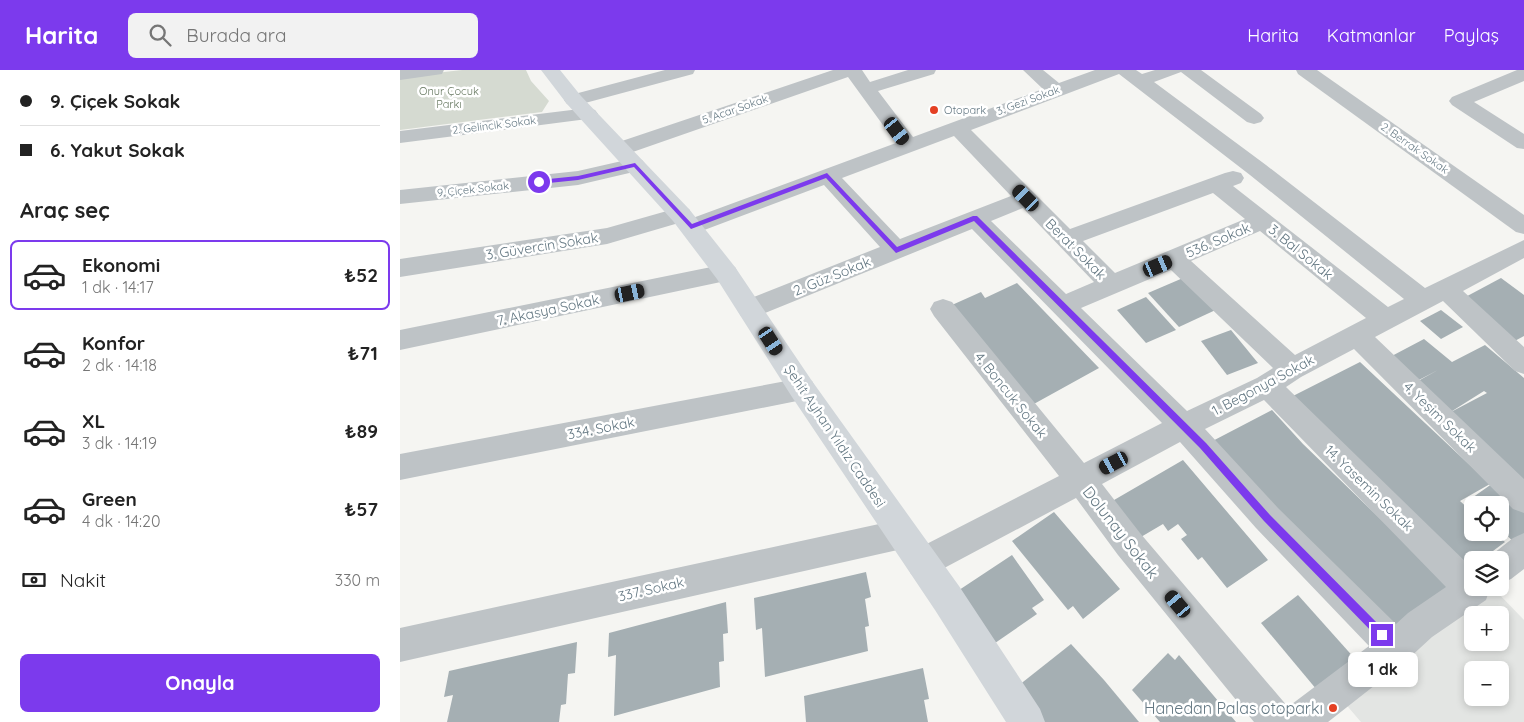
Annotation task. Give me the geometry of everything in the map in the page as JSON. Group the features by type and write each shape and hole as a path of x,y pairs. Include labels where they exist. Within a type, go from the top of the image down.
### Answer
{"main road":[{"name":"Şehit Ayhan Yıldız Caddesi","path":"550,70 581,107 686,221 726,274 802,389 922,563 1027,722"}],"street":[{"path":"400,74 435,70"},
{"name":"2. Gelincik Sokak","path":"401,138 581,107 686,70"},
{"path":"851,70 908,145"},
{"name":"5. Acar Sokak","path":"628,157 851,70"},
{"path":"866,89 927,70"},
{"path":"1032,70 1055,90"},
{"name":"3. Gezi Sokak","path":"686,221 827,176 1112,70"},
{"path":"1132,75 1173,70"},
{"path":"1190,70 1254,118"},
{"name":"2. Berrak Sokak","path":"1305,70 1524,226"},
{"path":"1524,74 1459,101 1524,143"},
{"path":"1132,75 1258,170 1435,295 1524,363"},
{"name":"Berat Sokak","path":"956,127 1112,285"},
{"name":"9. Çiçek Sokak","path":"400,197 578,178 628,157"},
{"path":"1066,238 1258,170"},
{"path":"827,176 896,250"},
{"name":"3. Bal Sokak","path":"1216,184 1386,320"},
{"name":"2. Güz Sokak","path":"750,309 1026,198"},
{"path":"975,218 1203,446 1267,518 1395,648"},
{"name":"3. Güvercin Sokak","path":"400,268 607,236 686,221"},
{"name":"536. Sokak","path":"1062,306 1263,221"},
{"name":"1. Begonya Sokak","path":"922,563 1182,427 1266,386 1292,369 1524,248"},
{"path":"1174,259 1292,369"},
{"name":"7. Akasya Sokak","path":"400,340 726,274"},
{"name":"4. Boncuk Sokak","path":"943,309 1080,481"},
{"name":"4. Yeşim Sokak","path":"1356,336 1524,499"},
{"name":"14. Yasemin Sokak","path":"1266,386 1464,580"},
{"name":"334. Sokak","path":"400,467 802,389"},
{"name":"Dolunay Sokak","path":"1080,481 1129,544 1276,722"},
{"name":"337. Sokak","path":"400,645 902,534"},
{"path":"1509,561 1524,549"},
{"path":"1299,722 1395,648 1420,625 1464,594"}],"shaded area":[{"path":"1464,593 1464,596 1501,596 1524,620 1524,722 1361,722 1337,694"}],"green space":[{"name":"Onur Çocuk Parkı","path":"462,70 526,70 531,81 549,101 542,112 400,130 400,77"}],"building":[{"path":"1190,275 1222,307 1179,327 1148,293"},
{"path":"1501,278 1524,295 1524,336 1511,343 1458,301"},
{"path":"1017,283 1099,368 1023,410 943,309 981,292 985,298"},
{"path":"1146,297 1176,330 1146,343 1117,310"},
{"path":"1441,310 1463,327 1441,339 1420,321"},
{"path":"1231,330 1258,363 1227,375 1201,341"},
{"path":"1424,339 1452,362 1485,345 1524,378 1524,482 1409,386 1438,370 1415,382 1388,358","holes":["1484,391 1487,393 1449,413"]},
{"path":"1360,362 1490,484 1469,496 1464,496 1464,499 1460,501 1464,505 1464,541 1505,542 1493,551 1464,551 1464,571 1291,397"},
{"path":"1272,410 1303,444 1458,594 1395,648 1203,446"},
{"path":"1183,460 1268,560 1227,588 1202,557 1198,560 1181,539 1187,535 1178,524 1168,531 1163,524 1129,544 1102,507"},
{"path":"1496,481 1524,507 1524,542 1518,546 1509,538 1509,496 1475,496"},
{"path":"1054,512 1120,589 1083,619 1073,606 1068,610 1012,541"},
{"path":"1012,555 1044,600 1032,608 1037,614 982,652 947,598"},
{"path":"866,572 871,597 865,599 869,626 865,627 868,651 765,677 762,628 756,630 754,598"},
{"path":"1298,595 1365,670 1327,702 1261,623"},
{"path":"726,602 728,633 723,634 724,661 719,662 720,687 614,716 616,655 608,657 609,633"},
{"path":"577,642 575,673 568,674 566,704 561,705 559,722 447,722 453,695 444,697 449,671"},
{"path":"1071,644 1139,722 1027,722 1009,693"},
{"path":"1168,653 1175,660 1179,655 1236,722 1160,722 1132,690"},
{"path":"923,668 929,699 924,700 928,722 806,722 804,696"}],"place":[{"name":"Otopark","path":"934,110"},
{"name":"Hanedan Palas otoparkı","path":"1333,708"}],"route":[{"path":"539,182 578,178 635,165 691,227 827,176 896,250 975,218 1203,446 1267,518 1382,635"}]}
